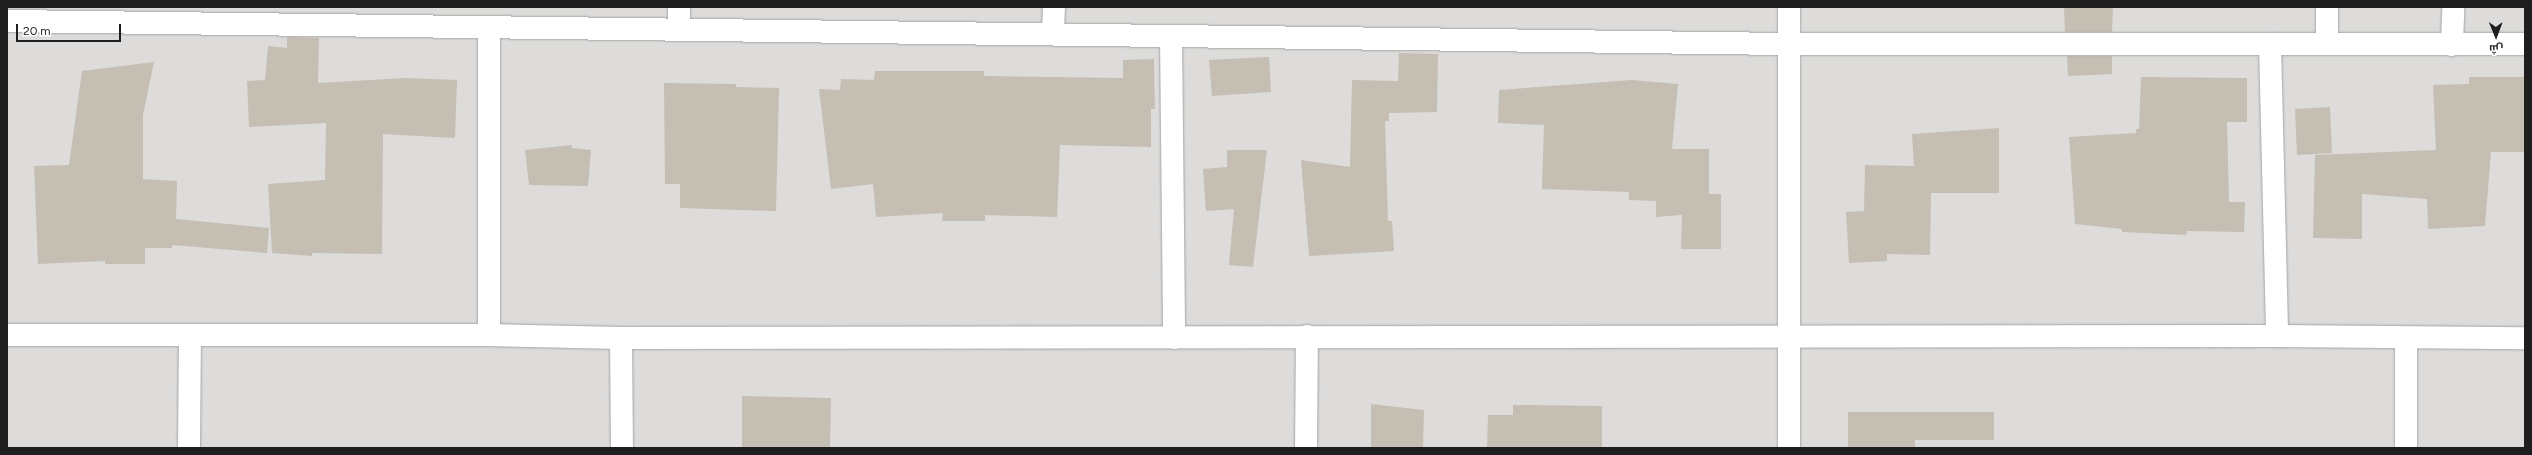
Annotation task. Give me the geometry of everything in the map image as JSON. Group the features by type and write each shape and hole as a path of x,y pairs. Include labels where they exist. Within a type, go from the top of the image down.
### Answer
{"street":[{"path":"679,7 679,30"},
{"path":"1053,34 1054,7"},
{"path":"1788,7 1789,448"},
{"path":"2327,7 2327,44"},
{"path":"2452,45 2453,7"},
{"path":"7,21 1788,44 2525,44"},
{"path":"489,27 489,335"},
{"path":"1171,37 1174,338"},
{"path":"2270,44 2277,336"},
{"path":"7,335 489,335 621,338 1174,338 1307,336 2277,336 2406,339 2525,338"},
{"path":"188,448 190,335"},
{"path":"1306,448 1307,336"},
{"path":"621,338 622,448"},
{"path":"2406,339 2406,448"}],"shaded area":[{"path":"7,7 2525,7 2525,448 7,448"}],"building":[{"path":"2064,7 2113,7 2112,32 2065,32"},
{"path":"287,37 319,38 318,83 406,78 457,80 455,138 383,134 382,254 312,253 312,256 272,253 268,184 325,180 326,123 249,127 247,81 265,80 268,46 287,48"},
{"path":"1399,53 1438,54 1437,112 1389,113 1389,121 1385,121 1388,221 1392,221 1394,251 1309,256 1301,160 1350,167 1352,80 1398,81"},
{"path":"2067,56 2112,56 2112,74 2068,76"},
{"path":"1269,57 1271,92 1212,96 1209,60"},
{"path":"1154,59 1155,109 1151,109 1151,147 1060,145 1057,217 985,215 985,221 942,221 943,213 876,217 873,184 831,189 819,89 840,90 841,79 874,80 875,71 984,71 984,76 1123,78 1123,60"},
{"path":"154,62 143,115 143,179 177,181 176,219 269,228 267,253 172,245 172,248 145,248 145,264 105,264 105,261 38,264 34,166 69,165 82,71"},
{"path":"2141,77 2247,78 2247,122 2227,122 2229,202 2245,202 2244,232 2187,231 2186,235 2122,232 2122,229 2075,224 2069,137 2136,133 2136,129 2139,129"},
{"path":"2469,77 2525,77 2525,152 2491,152 2485,226 2428,229 2427,199 2362,194 2362,239 2313,238 2315,155 2436,150 2433,85 2469,84"},
{"path":"1632,80 1678,84 1672,149 1709,149 1709,194 1721,194 1721,249 1681,249 1682,215 1656,217 1656,201 1629,200 1629,192 1542,189 1544,125 1498,123 1499,90"},
{"path":"664,83 736,84 736,87 779,88 776,211 680,208 680,184 665,184"},
{"path":"2330,107 2332,153 2297,155 2295,109"},
{"path":"1999,128 1999,193 1931,193 1930,255 1887,254 1887,261 1849,263 1846,212 1864,211 1865,165 1914,166 1912,134"},
{"path":"572,145 572,148 591,150 588,186 529,185 525,150"},
{"path":"1227,150 1267,150 1253,267 1229,265 1234,209 1206,211 1203,169 1227,167"},
{"path":"742,396 831,398 830,448 742,448"},
{"path":"1371,404 1424,410 1423,448 1371,448"},
{"path":"1513,405 1602,406 1602,448 1487,448 1488,415 1513,415"},
{"path":"1848,412 1994,412 1994,440 1915,440 1915,448 1848,448"}]}
